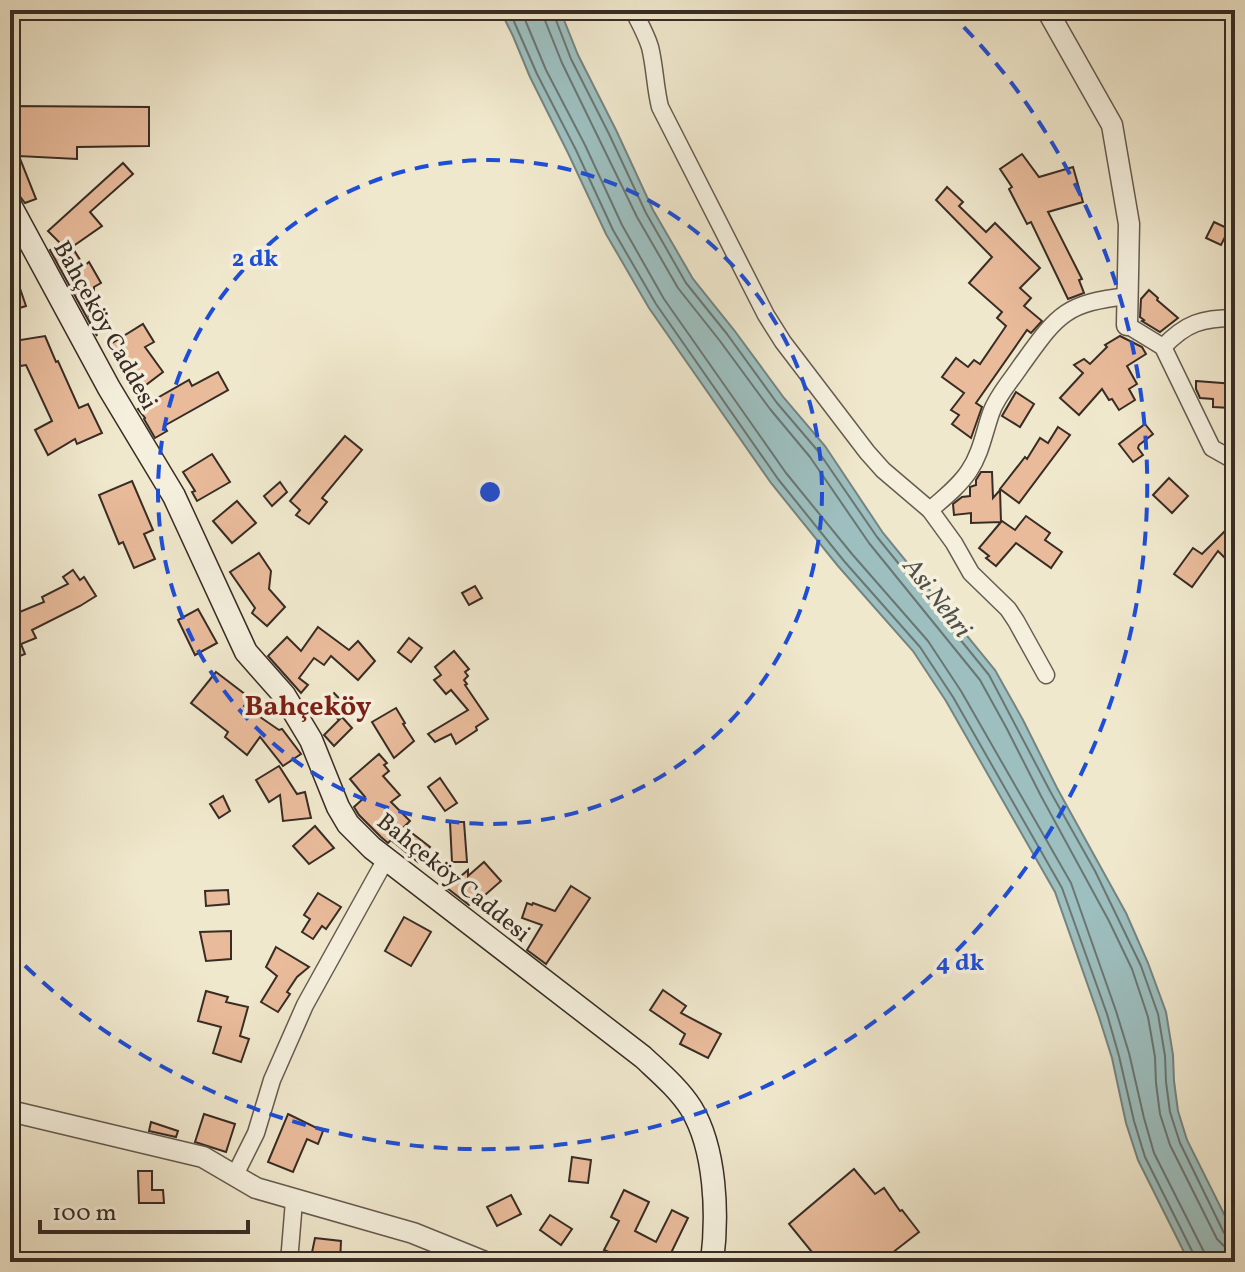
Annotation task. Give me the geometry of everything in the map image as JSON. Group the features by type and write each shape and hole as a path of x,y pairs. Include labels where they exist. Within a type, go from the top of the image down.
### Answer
{"main road":[{"name":"Bahçeköy Caddesi","path":"10,205 109,388 174,496 246,652 284,695 311,740 348,824 386,859 643,1057 671,1083 691,1109 703,1136 712,1172 716,1203 712,1262"}],"street":[{"path":"633,10 650,48 660,107 766,315 867,452 883,470 930,510 971,573 1008,609 1046,675"},
{"path":"1047,10 1112,125 1129,224 1127,325 1163,347 1212,448 1235,461"},
{"path":"930,510 969,471 979,453 998,398 1050,326 1064,313 1082,304 1128,296"},
{"path":"1163,347 1178,332 1195,323 1235,318"},
{"path":"235,1175 256,1133 272,1080 305,1005 386,859"},
{"path":"10,1111 203,1157 256,1188 413,1233 485,1262"},
{"path":"289,1262 294,1201"}],"water":[{"path":"500,10 560,10 578,55 653,210 693,279 784,398 825,446 883,533 995,670 1126,913 1148,963 1166,1012 1178,1111 1187,1140 1235,1236 1235,1262 1189,1262 1138,1160 1126,1123 1112,1058 1055,892 946,701 913,651 838,566 771,483 649,308 606,234"}],"building":[{"path":"10,106 149,107 149,146 77,147 77,159 19,156 36,199 25,203 10,187"},
{"path":"1022,154 1039,177 1073,167 1083,202 1048,212 1082,279 1079,280 1084,293 1068,299 1031,222 1027,224 1009,189 1012,187 1000,169"},
{"path":"123,163 133,174 90,212 102,226 72,247 84,266 89,262 101,283 82,299 91,321 95,318 102,330 96,333 97,336 50,250 60,243 48,231"},
{"path":"947,187 963,202 959,206 986,232 995,223 1040,268 1020,288 1031,298 1024,306 1042,321 1031,333 1027,330 976,403 982,407 971,438 952,424 959,415 951,410 964,393 942,377 956,358 968,367 974,360 980,364 1006,326 997,318 1002,312 969,283 992,257 936,200"},
{"path":"1214,222 1229,229 1221,245 1206,238"},
{"path":"10,266 26,306 10,311"},
{"path":"1149,290 1178,318 1160,332 1140,317 1141,299"},
{"path":"143,324 154,342 145,347 163,372 138,391 121,369 109,345"},
{"path":"45,336 79,408 88,404 102,433 77,444 75,439 48,455 35,430 52,421 26,365 20,366 14,341"},
{"path":"1120,336 1142,347 1146,354 1127,366 1137,384 1129,389 1135,400 1119,410 1102,389 1079,415 1060,398 1083,373 1074,365 1084,359 1090,364 1107,347 1105,345"},
{"path":"218,372 228,390 164,426 167,431 155,438 138,409 189,380 192,386"},
{"path":"1196,381 1235,384 1231,408 1213,407 1213,399 1200,398"},
{"path":"1016,392 1034,404 1020,427 1002,416"},
{"path":"1145,424 1153,434 1139,445 1143,455 1133,462 1119,444"},
{"path":"1058,427 1070,435 1019,503 1000,489 1025,457 1027,459 1040,438 1048,443"},
{"path":"345,436 362,450 322,498 327,502 309,524 296,515 300,510 290,501"},
{"path":"212,454 230,482 197,501 192,492 195,491 183,472"},
{"path":"981,472 992,472 993,498 1000,490 1001,522 971,523 971,513 954,515 953,504 962,497 970,496 970,487 976,485"},
{"path":"1169,478 1188,496 1172,513 1153,495"},
{"path":"132,481 153,530 144,534 155,559 134,568 123,542 119,544 99,495"},
{"path":"280,482 287,492 272,506 264,496"},
{"path":"237,501 256,523 232,543 213,521"},
{"path":"1026,516 1050,533 1045,540 1062,552 1051,568 1016,543 996,566 986,558 989,556 979,548 1002,521 1015,530"},
{"path":"1235,521 1235,568 1218,551 1192,587 1174,574 1193,548 1202,554"},
{"path":"259,553 271,571 269,589 285,607 267,626 252,613 255,608 230,572"},
{"path":"73,570 80,580 84,577 96,596 32,630 36,638 21,644 25,654 10,660 10,616 44,602 42,597 68,584 63,577"},
{"path":"475,586 482,598 469,605 462,593"},
{"path":"198,609 217,643 195,655 178,620"},
{"path":"318,627 349,650 358,641 375,661 358,680 331,656 324,665 314,658 299,678 308,685 301,693 268,656 287,637 301,651"},
{"path":"409,638 422,648 411,662 398,652"},
{"path":"454,651 469,669 465,672 468,676 464,680 465,685 488,719 456,744 451,734 435,742 428,734 468,710 451,690 446,694 434,680 441,675 435,667"},
{"path":"216,672 250,698 244,706 279,730 282,729 301,754 283,766 260,737 247,755 225,737 228,732 191,703"},
{"path":"334,693 349,709 338,719 322,703"},
{"path":"396,708 414,741 394,758 372,722"},
{"path":"342,717 352,728 334,746 324,735"},
{"path":"379,754 389,771 383,776 400,795 391,802 410,821 404,827 430,847 418,862 391,840 388,843 381,837 354,807 365,797 350,779"},
{"path":"279,766 297,794 305,792 311,818 283,821 280,795 269,802 256,780"},
{"path":"440,778 457,803 445,811 428,787"},
{"path":"223,796 230,811 219,818 210,804"},
{"path":"450,822 464,822 467,862 452,862"},
{"path":"315,826 334,848 309,864 293,846"},
{"path":"484,862 501,881 469,905 447,888 468,870 468,876"},
{"path":"571,886 590,898 546,964 527,950 542,925 522,918 527,903 555,911"},
{"path":"228,890 229,904 206,906 205,891"},
{"path":"318,893 341,907 326,929 322,926 313,939 302,932 310,919 304,915"},
{"path":"404,917 431,932 411,966 385,951"},
{"path":"231,931 231,959 206,961 200,932"},
{"path":"276,947 309,967 297,977 278,1012 261,1002 277,976 266,967"},
{"path":"663,990 686,1006 681,1013 721,1034 708,1058 680,1044 685,1034 650,1010"},
{"path":"206,991 228,997 226,1002 248,1007 240,1036 249,1039 241,1062 213,1053 221,1027 198,1021"},
{"path":"204,1114 235,1124 226,1152 195,1142"},
{"path":"288,1114 323,1131 318,1144 307,1139 293,1172 268,1162"},
{"path":"151,1122 178,1131 176,1137 149,1131"},
{"path":"572,1157 591,1160 588,1183 569,1181"},
{"path":"854,1169 875,1194 884,1188 919,1232 892,1253 895,1262 820,1262 789,1224"},
{"path":"138,1171 152,1171 152,1190 163,1190 164,1203 139,1203"},
{"path":"624,1190 649,1202 635,1231 656,1242 672,1210 688,1218 671,1253 693,1262 632,1262 604,1250 619,1221 611,1217"},
{"path":"511,1195 521,1214 497,1226 487,1207"},
{"path":"550,1215 572,1229 561,1245 540,1230"},
{"path":"315,1238 341,1241 340,1262 310,1262"}],"district":[{"name":"Bahçeköy","path":"308,705"}],"water label":[{"name":"Asi Nehri","path":"938,597"}]}
